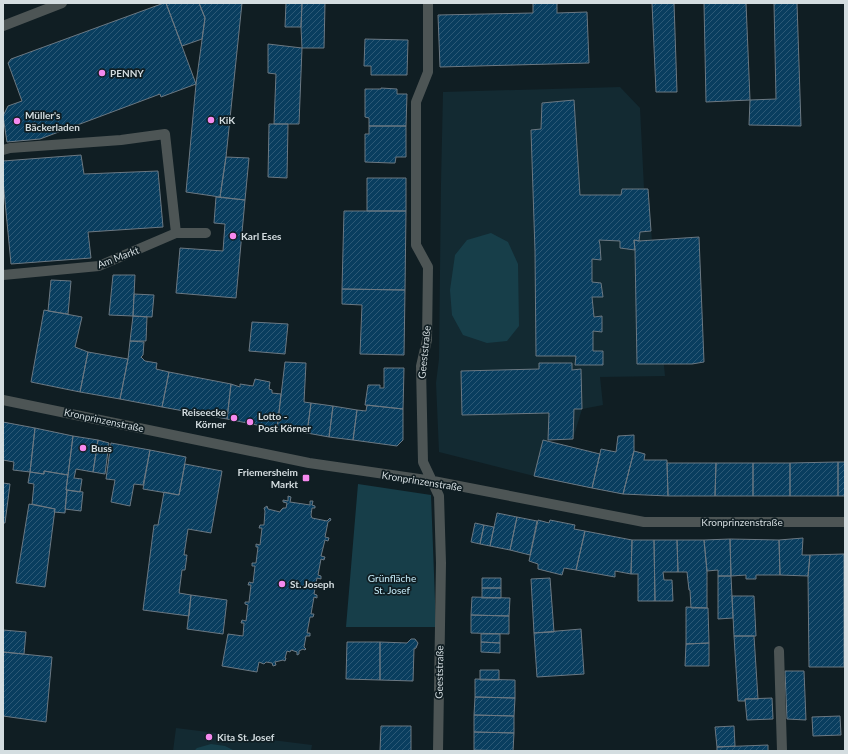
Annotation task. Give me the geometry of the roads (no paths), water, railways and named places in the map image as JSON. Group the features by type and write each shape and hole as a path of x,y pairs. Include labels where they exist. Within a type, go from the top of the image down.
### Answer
{"street":[{"path":"3,26 62,3"},
{"name":"Geeststraße","path":"428,3 428,72 416,102 416,245 428,267 427,340 420,366 423,462 439,496 441,563 438,751"},
{"path":"3,150 10,148 121,140 165,134 176,232"},
{"name":"Am Markt","path":"3,275 99,266 176,232 206,233"},
{"name":"Kronprinzenstraße","path":"3,400 309,463 432,481 644,522 845,522"},
{"path":"779,651 782,751"}],"place":[{"name":"PENNY","path":"102,73"},
{"name":"KiK","path":"211,120"},
{"name":"Müller's Bäckerladen","path":"17,121"},
{"name":"Karl Eses","path":"233,236"},
{"name":"Reiseecke Körner","path":"234,418"},
{"name":"Lotto - Post Körner","path":"250,422"},
{"name":"Buss","path":"83,448"},
{"name":"Friemersheim Markt","path":"306,478"},
{"name":"St. Joseph","path":"282,584"},
{"name":"Kita St. Josef","path":"209,737"}],"park label":[{"name":"Grünfläche St. Josef","path":"392,584"}]}
